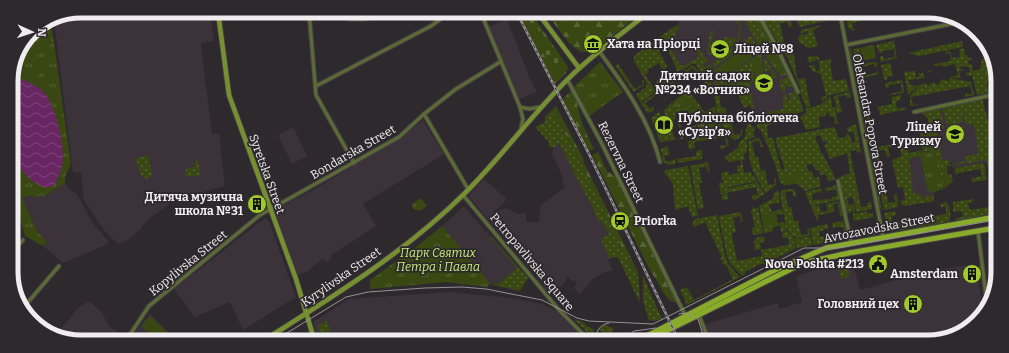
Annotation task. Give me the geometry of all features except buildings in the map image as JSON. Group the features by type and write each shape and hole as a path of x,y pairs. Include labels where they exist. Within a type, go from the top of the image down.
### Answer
{"main road":[{"name":"Syretska Street","path":"219,18 228,91 269,210 307,313 313,335"},
{"path":"542,18 579,68"},
{"name":"Kyrylivska Street","path":"272,335 307,313 396,251 463,195 567,79 599,51 642,18"},
{"name":"Avtozavodska Street","path":"686,317 800,258 826,248 991,218"},
{"name":"Avtozavodska Street","path":"698,311 777,274 817,258 991,229"},
{"path":"659,335 686,317"},
{"path":"649,335 686,317"}],"street":[{"path":"308,18 316,95 354,163"},
{"path":"351,18 363,18"},
{"path":"316,86 431,26 442,18"},
{"path":"483,18 520,107 523,119 521,131"},
{"path":"760,18 778,48 798,92"},
{"name":"Oleksandra Popova Street","path":"841,18 883,237"},
{"path":"846,45 953,24"},
{"path":"599,51 644,119 656,147 660,162"},
{"name":"Bondarska Street","path":"269,210 399,137 424,114 456,89 500,62"},
{"name":"Rezervna Street","path":"567,79 602,142 686,317"},
{"path":"914,112 991,95"},
{"path":"520,107 528,109 542,107"},
{"path":"424,114 468,189"},
{"path":"838,181 851,243"},
{"name":"Petropavlivska Square","path":"463,195 559,310 583,335"},
{"name":"Kopylivska Street","path":"130,335 149,306 260,215 269,210"},
{"path":"978,231 986,295"},
{"path":"18,245 22,240"},
{"path":"27,303 59,266"},
{"path":"698,311 707,335"}],"shaded area":[{"path":"81,18 211,18 214,41 201,43 212,134 219,133 225,186 196,194 182,195 150,218 141,227 142,228 129,239 120,244 111,238 103,229 84,200 81,172 73,172 54,24 69,19"},
{"name":"Ліцей №8","path":"676,18 756,18 779,54 802,105 759,121 756,120 754,109 730,75 713,86 695,60 683,66 678,62 665,36 678,26"},
{"path":"507,19 530,79 537,92 520,99 515,95 488,27"},
{"name":"Ліцей Туризму","path":"982,101 989,150 987,163 953,168 952,163 939,165 942,187 934,193 934,197 906,203 898,157 924,152 919,129 924,128 923,123 929,121 928,118 922,113"},
{"path":"423,120 444,154 363,204 376,226 330,256 332,259 326,263 323,258 307,272 298,275 274,210 315,189 401,137"},
{"path":"293,127 307,156 292,164 278,135"},
{"path":"559,143 595,211 593,214 601,221 609,235 610,259 608,260 613,270 603,273 593,279 581,293 574,288 577,282 574,280 572,281 568,277 561,287 557,286 547,294 542,283 470,198 469,194 484,179 507,199 493,213 506,208 518,214 526,213 526,222 539,222 541,205 565,187 562,181 564,179 552,154 553,147"},
{"path":"65,183 70,190 76,193 94,225 109,242 106,245 63,263 43,246 47,242 37,231 22,198 32,195 33,198 42,194 43,197"},
{"path":"464,206 517,268 499,283 490,283 442,226"},
{"path":"265,218 269,221 296,297 243,330 230,302 195,317 174,289"},
{"path":"852,259 860,290 937,269 976,265 982,304 975,313 963,324 944,333 932,335 709,335 706,324 778,303 779,309 802,302 796,276"},
{"path":"989,260 991,260 991,275"},
{"path":"449,292 512,298 542,304 556,311 581,335 316,335 313,322 349,299"},
{"path":"89,301 102,313 109,326 122,335 81,335 59,331 78,308"},
{"path":"150,314 171,335 134,335"}],"green space":[{"path":"521,18 534,18 568,67 566,73 555,84"},
{"path":"526,18 533,18 563,65 554,71 540,48 543,46"},
{"path":"550,18 636,18 594,51 579,51 569,43"},
{"path":"727,18 737,18 741,24 740,39 729,49 718,47 724,46 723,37 738,39 740,24 735,23 736,19"},
{"path":"743,18 758,18 782,55 774,45 762,52"},
{"path":"769,18 778,18 791,22 792,27 789,27 787,22 780,23 785,50 786,52 793,50 797,77 798,79 805,78 810,106 806,107 800,92 801,89 788,59 764,20"},
{"path":"799,18 811,18 812,20 833,18 800,27 798,24"},
{"path":"847,18 872,18 852,23 854,31 848,28"},
{"path":"677,25 679,27 673,37 668,41 678,62 683,66 699,57 694,49 698,48 708,61 702,65 704,68 710,64 713,68 705,74 713,86 749,61 756,81 751,82 750,85 756,120 755,124 750,119 743,117 753,114 750,105 744,108 737,92 727,86 722,85 709,88 701,78 701,73 696,64 692,64 683,70 672,72 677,70 669,52 669,45 664,41 661,45 655,40"},
{"path":"822,25 813,30 818,46 809,48 800,43 798,39 800,35 808,34 807,31 800,34 801,30"},
{"path":"52,30 54,43 52,43"},
{"path":"714,31 709,53 719,54 720,51 717,50 717,48 727,50 719,56 707,54 710,32"},
{"path":"764,34 771,45 763,50 756,39"},
{"path":"751,36 760,53 756,56 757,53 750,43 748,43 715,67 712,63"},
{"path":"654,41 667,66 663,71 659,63 646,71 650,72 645,75 656,91 641,103 636,95 646,87 647,83 634,61 634,56"},
{"path":"894,41 897,58 881,62 880,56 883,56 884,59 895,57 894,49 879,53 876,45"},
{"path":"962,41 963,47 919,56 908,53"},
{"path":"52,43 54,43 71,164 65,177 65,183 43,197 42,195 33,198 32,195 22,198 37,231 47,242 43,246 25,236 18,215 18,77 20,65 25,53 52,52"},
{"path":"750,44 755,55 716,84 714,83 707,75"},
{"path":"774,45 788,75 781,76 762,52"},
{"path":"874,45 876,58 862,61 860,48"},
{"path":"851,48 870,145 867,143 850,53"},
{"path":"859,48 862,63 877,62 877,67 875,67 874,64 862,67 863,75 876,73 877,71 879,74 864,78 867,82 863,83 865,94 862,95 853,49"},
{"path":"964,48 965,55 967,55 968,58 971,58 972,60 968,61 969,65 972,64 973,71 980,69 986,75 980,68 982,59 986,58 988,70 990,69 991,81 987,81 987,93 977,95 972,75 967,76 966,73 970,72 969,67 960,66 961,69 965,70 959,71 961,78 949,77 958,75 955,64 942,67 941,65 934,66 934,64 951,61 950,53 946,54 945,52 950,51 952,58 960,57 959,49"},
{"path":"761,53 764,79 756,81 755,72 752,73 749,61"},
{"path":"817,54 820,61 832,59 830,63 833,81 846,79 849,91 829,95 822,102 821,97 826,96 821,74 813,71 809,66 814,65 816,71 820,70 818,59 809,63 807,57 817,56"},
{"path":"763,59 765,59 778,77 771,78 771,69 765,72"},
{"path":"600,62 623,92 589,116 574,87"},
{"path":"890,63 893,76 887,77 887,80 884,80 881,65"},
{"path":"618,64 635,89 643,84 642,80 644,80 644,85 634,92 615,66"},
{"path":"693,65 700,72 699,76 695,79 693,77 697,73 693,68 645,103 650,109 654,106 653,111 648,113 641,104"},
{"path":"931,70 933,71 923,73 925,78 909,80 910,85 918,86 908,95 904,72 915,71 916,78 919,77 919,72 920,74"},
{"path":"739,71 750,87 751,97 748,99 733,75"},
{"path":"678,74 658,89 656,85 657,80 663,75"},
{"path":"789,76 792,77 796,89 793,86 785,87 785,91 782,92 779,80"},
{"path":"950,78 971,82 974,95 965,97 965,94 972,94 970,86 911,97 913,105 918,105 910,106 910,96 920,85 925,83 928,86 933,82 938,85 941,80 944,79 948,82"},
{"path":"902,80 904,90 903,93 890,95 902,91 901,83 889,85 889,87 886,88 885,83"},
{"path":"991,83 991,92 987,93 988,86"},
{"path":"724,88 730,95 727,96 726,91 719,92 721,107 725,107 728,121 731,120 734,135 741,134 741,129 743,130 741,136 736,140 731,138 726,133 717,111 714,91"},
{"path":"688,90 701,107 695,111 690,105 675,108 673,102"},
{"path":"571,91 578,105 582,123 594,149 588,151 562,100"},
{"path":"797,92 804,111 784,118 784,120 798,118 806,113 806,108 820,105 831,96 832,107 835,107 838,124 835,124 834,117 830,117 828,112 826,113 826,116 819,117 820,127 806,130 802,120 799,118 768,125 768,138 773,138 781,169 785,170 775,138 834,127 839,138 844,138 848,133 853,143 855,142 854,132 848,132 847,128 856,124 861,152 857,153 856,150 850,151 861,207 867,206 867,203 871,202 872,209 856,212 853,197 847,198 849,205 853,204 855,212 853,213 851,208 851,212 846,214 838,178 850,173 847,153 830,159 824,145 827,144 826,141 823,142 820,135 815,137 821,152 819,153 822,153 832,170 835,180 828,181 826,174 820,175 819,170 815,170 814,166 811,164 806,165 809,171 808,172 812,171 814,178 819,177 821,186 805,191 797,184 784,185 780,182 776,167 761,130 757,128 758,114 783,109 783,95 786,94 787,100 790,99 789,93"},
{"path":"850,92 851,97 847,98 846,95 838,97 842,112 837,113 834,96"},
{"path":"902,95 900,100 896,102 896,106 899,109 903,107 908,109 879,115 880,112 877,107 892,104 892,97"},
{"path":"862,96 865,96 875,145 872,145"},
{"path":"982,98 991,132 991,139 988,140 988,143 991,156 991,173 989,173 986,160 942,167 945,184 943,189 934,192 935,150 920,152 921,156 909,158 913,194 919,193 920,196 923,195 923,199 926,198 926,195 934,196 934,201 906,206 902,205 900,201 905,200 903,187 898,188 892,160 902,156 900,149 907,147 909,153 923,150 919,129 929,125 926,117 919,111 940,108 944,128 937,131 942,160 948,159 950,165 966,161 965,156 979,154 974,124 968,125 965,123 963,111 962,122 947,125 942,107"},
{"path":"672,102 675,108 690,105 695,112 700,107 704,112 701,114 703,120 696,122 692,120 687,110 675,113 676,119 669,121 663,111"},
{"path":"556,106 638,272 633,269 571,143 552,110"},
{"path":"715,106 720,125 724,131 700,136 697,125 704,123 701,114"},
{"path":"552,110 571,143 633,269 638,272 640,303 618,257 609,258 601,239 609,234 593,212 595,211 559,143 554,147 549,147 549,142 535,127 545,122 545,117"},
{"path":"659,112 666,121 663,122 663,132 672,130 675,140 681,138 678,123 680,123 683,139 660,142 651,118"},
{"path":"747,124 750,124 755,129 753,132 755,137 747,140 747,151 743,156 745,159 742,160 744,173 750,172 757,181 729,187 721,195 719,183 723,183 721,173 728,171 729,175 738,173 737,166 741,165 740,160 728,162 725,157 739,147 738,144 745,137"},
{"path":"696,125 699,138 725,133 729,145 721,150 720,146 727,145 725,137 694,142 695,148 689,149 688,141 695,139 693,131 689,132 687,138 686,132 688,128"},
{"path":"929,130 934,132 936,144 932,148 928,145 926,133"},
{"path":"757,138 760,139 763,147 761,147 759,141 752,142 755,157 758,157 761,171 765,170 768,185 775,184 774,179 776,178 776,185 766,193 752,169 750,158 748,142"},
{"path":"899,143 899,145 888,147 890,157 887,157 885,150 878,151 883,175 877,176 872,148"},
{"path":"667,146 670,154 664,156 666,162 676,159 675,164 669,165 663,162 661,149"},
{"path":"870,149 882,210 879,206 868,152"},
{"path":"702,150 702,159 678,163 677,159 696,156 696,151"},
{"path":"936,150 943,184 942,187 932,193 927,190 920,153"},
{"path":"598,152 607,171 616,177 678,303 671,301 665,295 649,268 592,155"},
{"path":"148,155 152,175 147,179 141,176 136,159"},
{"path":"198,159 200,175 188,177 185,174 186,169 195,166 195,160"},
{"path":"708,162 710,173 708,172 706,166 699,168 702,183 699,183 704,208 698,209 690,166"},
{"path":"983,163 985,167 986,180 972,182 971,178 982,176 980,169 955,174 955,168"},
{"path":"688,166 698,216 692,217 688,206 675,210 673,184 664,172 666,170"},
{"path":"947,166 948,175 951,174 953,181 944,189 945,184 942,167"},
{"path":"799,173 801,181 787,185 785,176"},
{"path":"884,179 888,203 895,202 894,195 897,194 898,207 884,210 878,180"},
{"path":"991,181 991,192 989,182"},
{"path":"757,182 765,194 755,200 752,199 752,195 758,195 756,187 727,193 728,199 722,200 722,196 727,189"},
{"path":"837,185 840,197 838,200 811,206 805,192 821,188 822,193 818,192 812,195 813,200 832,199 832,197 837,196 836,190 826,192 825,188"},
{"path":"778,190 780,202 769,205 772,212 782,209 783,214 777,215 776,213 761,215 759,206 774,198 773,194"},
{"path":"782,190 795,190 797,196 794,197 792,191 785,193 788,207 791,207 794,221 798,221 801,235 808,234 807,228 809,228 810,235 802,238 794,237 786,227 780,194"},
{"path":"421,198 427,206 420,211 413,209 412,204"},
{"path":"973,199 974,201 968,203 970,210 991,207 991,214 957,221 955,218 963,217 962,211 953,212 953,202"},
{"path":"840,201 844,214 842,216 840,217 838,203 833,204 834,212 818,215 818,222 811,207 819,205 821,212 828,211 826,204"},
{"path":"946,202 949,206 950,212 949,222 888,232 884,213 895,211 896,215 891,216 893,223 946,214 946,207 941,207 940,204"},
{"path":"753,207 755,209 758,207 763,233 755,235 752,233 752,228 755,227 752,213 750,212"},
{"path":"867,211 868,214 873,213 874,217 854,221 853,214"},
{"path":"740,212 743,221 741,222 740,216 733,218 736,232 732,233 737,261 762,256 761,250 788,245 788,238 783,238 782,233 788,231 793,237 796,248 765,264 760,264 745,272 742,276 730,263 727,256 719,218 720,216"},
{"path":"776,213 778,224 763,227 761,215"},
{"path":"717,215 725,256 728,264 740,277 687,305 680,290 687,287 694,300 733,279 726,265 721,263 723,262 722,259 718,261 722,257 705,222 694,227 692,224 695,219"},
{"path":"843,221 848,239 813,245 810,228 827,224 829,229 819,232 820,237 839,235 844,232 843,227 835,227 833,229 832,223"},
{"path":"784,222 787,231 781,232 780,225 774,227 772,232 764,233 763,226"},
{"name":"Парк Святих Петра і Павла","path":"442,226 490,283 487,287 447,282 370,289 370,280 415,248"},
{"path":"875,227 877,227 878,234 852,238 856,233 875,231"},
{"path":"491,236 528,278 520,291 489,284 499,283 517,268 490,237"},
{"path":"764,236 765,241 760,243 761,249 755,250 754,241 756,238"},
{"path":"810,236 812,245 797,248 794,238 801,239"},
{"path":"846,262 850,276 841,279 837,264"},
{"path":"643,276 662,319 654,321 649,320 643,302"},
{"path":"150,316 169,334 151,335 141,326"},
{"path":"574,319 585,323 585,325 593,329 594,335 590,335"},
{"path":"327,320 331,335 320,335 318,326"},
{"path":"604,325 614,328 610,335 606,335 599,329"},
{"path":"684,332 693,333 694,335 678,335"}],"water":[{"path":"18,80 31,83 42,90 51,104 58,123 62,144 63,161 55,185 46,188 32,181 23,171 18,162"}],"tram line":[{"path":"284,335 346,297 368,292 425,288 462,287 486,289 542,300 577,318 589,321 653,324 804,248 838,248 991,221"},
{"path":"679,314 687,313 698,319 703,335"},
{"path":"597,335 597,331 603,325 609,323"},
{"path":"629,335 634,331 656,328"}],"railway":[{"path":"520,18 591,158 676,335"}],"place":[{"name":"Хата на Пріорці","path":"593,44"},
{"name":"Ліцей №8","path":"720,49"},
{"name":"Дитячий садок №234 «Вогник»","path":"764,83"},
{"name":"Публічна бібліотека «Сузір’я»","path":"664,125"},
{"name":"Ліцей Туризму","path":"955,134"},
{"name":"Дитяча музична школа №31","path":"257,204"},
{"name":"Priorka","path":"620,221"},
{"name":"Nova Poshta #213","path":"878,264"},
{"name":"Amsterdam","path":"972,274"},
{"name":"Головний цех","path":"913,304"}]}
